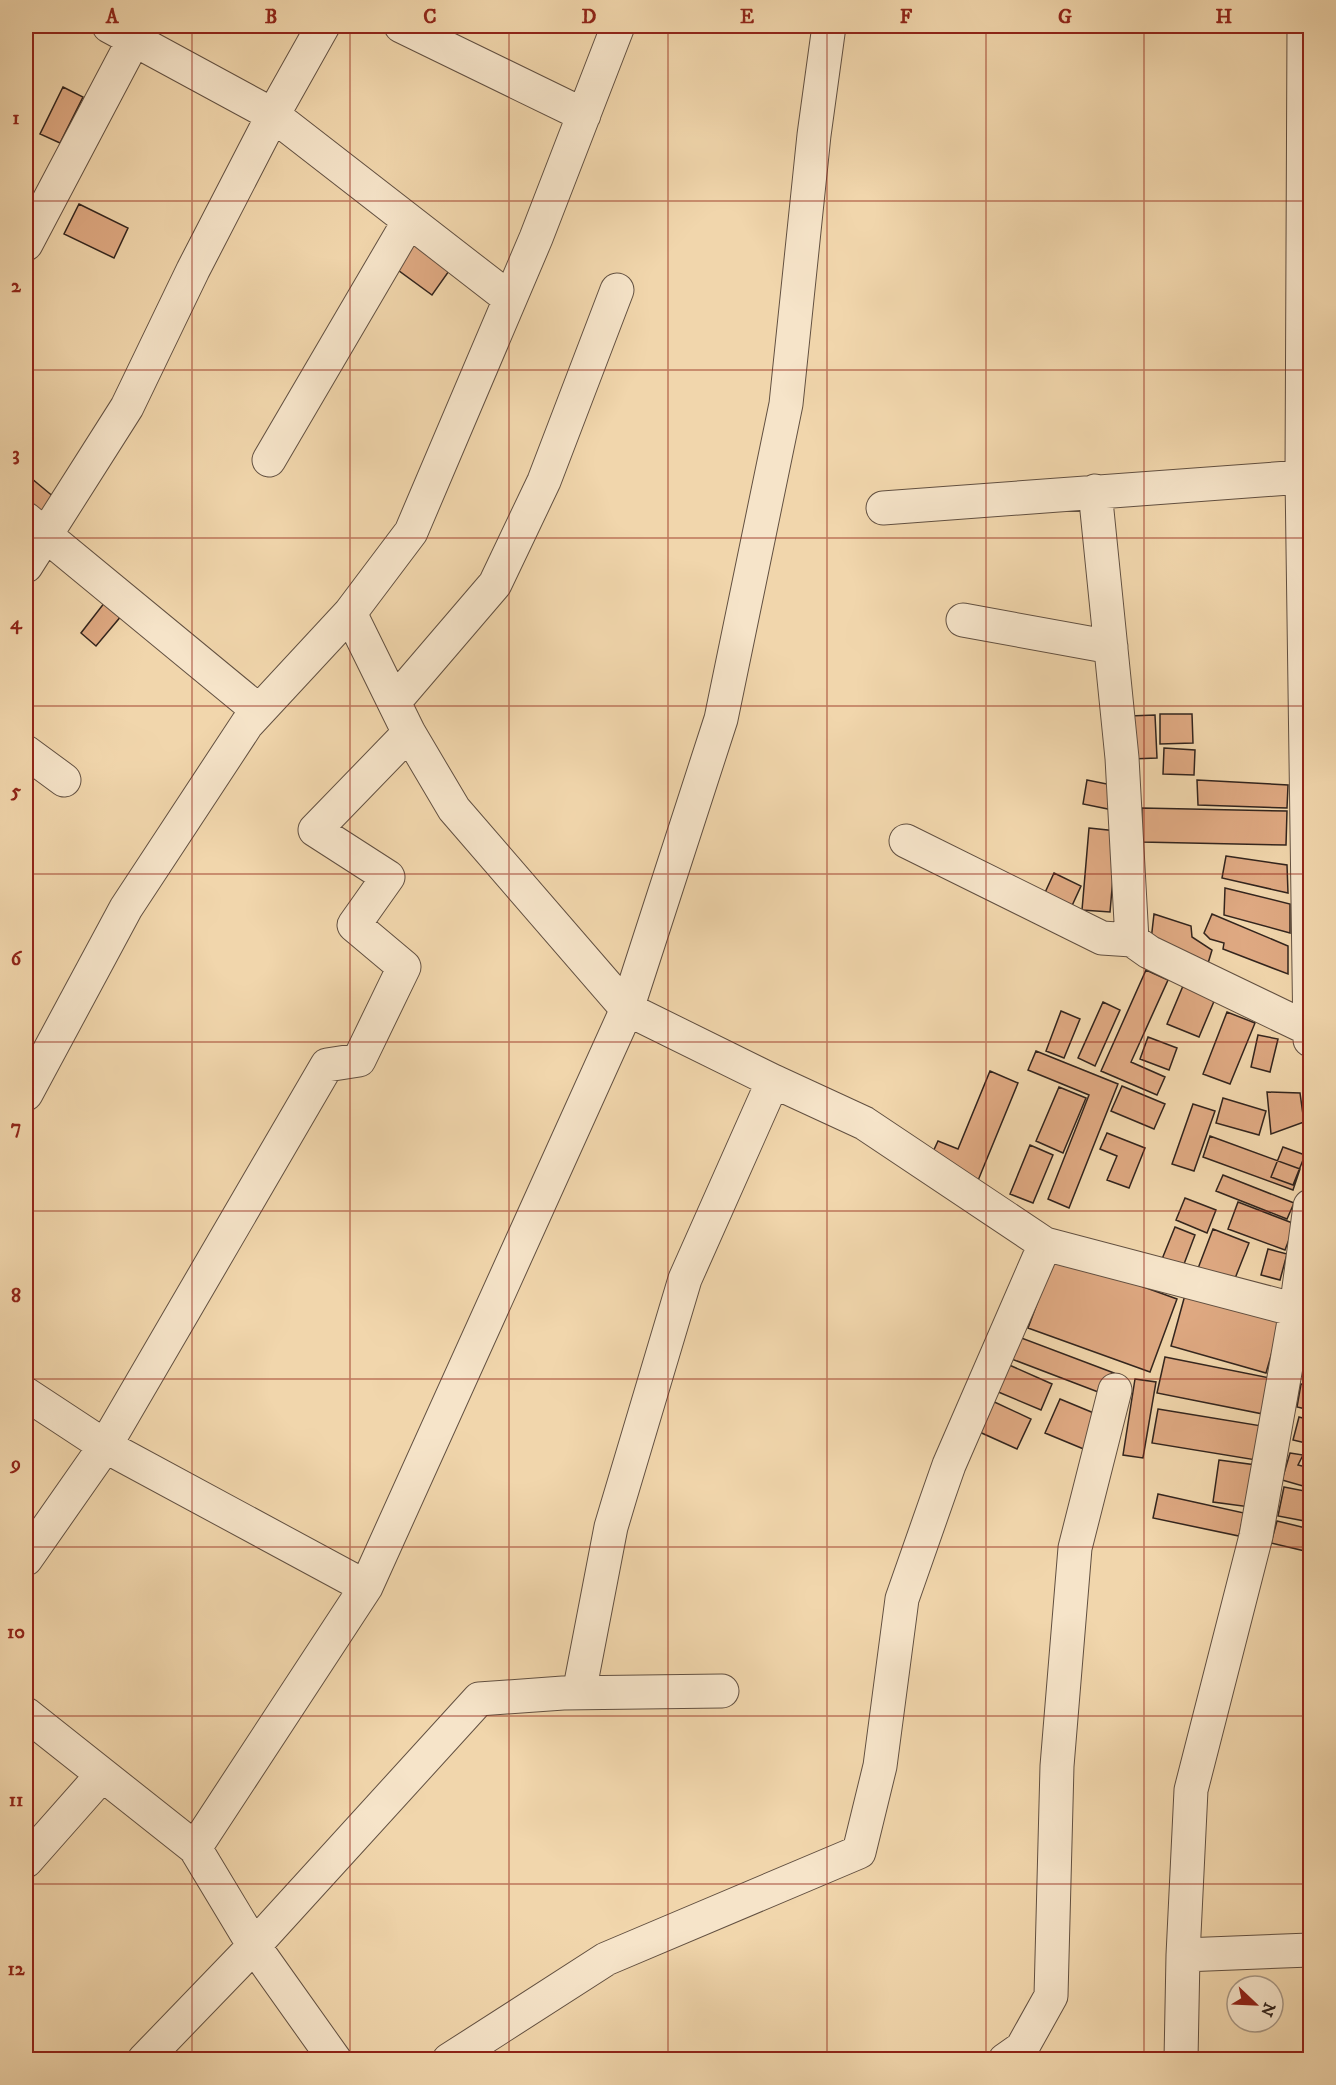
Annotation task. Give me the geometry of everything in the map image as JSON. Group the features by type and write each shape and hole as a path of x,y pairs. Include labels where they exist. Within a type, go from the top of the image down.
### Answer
{"street":[{"path":"26,566 36,528 127,407 273,115 323,26"},
{"path":"401,26 584,115"},
{"path":"26,1094 126,908 247,724 350,613 411,532 510,299 618,26"},
{"path":"195,1848 366,1587 627,1009 721,719 786,404 813,147 829,26"},
{"path":"906,841 1102,938 1132,940 1149,952 1310,1035 1308,698 1302,477 1307,312 1304,26"},
{"path":"26,244 128,30 273,115 510,299"},
{"path":"269,460 410,221"},
{"path":"394,702 495,584 544,481 617,290"},
{"path":"883,508 1302,477"},
{"path":"1095,491 1122,758 1132,940"},
{"path":"36,528 259,711"},
{"path":"350,613 409,734 454,809 627,1009 773,1081 864,1122 1045,1244 1303,1311"},
{"path":"963,621 1111,647"},
{"path":"26,1559 105,1446 327,1065 359,1060 404,967 354,925 388,877 315,830 409,734"},
{"path":"26,752 64,780"},
{"path":"579,1693 611,1527 685,1279 773,1081"},
{"path":"1181,2060 1183,1955 1191,1790 1256,1536 1303,1311 1311,1206"},
{"path":"449,2060 606,1959 859,1852 880,1766 902,1599 949,1466 1045,1244"},
{"path":"1005,2060 1022,2048 1051,1996 1057,1766 1075,1548 1115,1390"},
{"path":"26,1394 105,1446 366,1587"},
{"path":"144,2060 254,1946 479,1699 579,1693 722,1691"},
{"path":"26,1714 195,1848 254,1946 335,2060"},
{"path":"26,1861 102,1775"},
{"path":"1183,1955 1311,1950"}],"building":[{"path":"63,87 83,97 60,143 40,134"},
{"path":"79,204 128,228 114,258 64,234"},
{"path":"405,238 449,271 432,295 387,262"},
{"path":"31,478 61,503 48,520 26,501 26,484"},
{"path":"105,602 122,615 96,646 81,633"},
{"path":"1160,714 1192,714 1193,743 1160,744"},
{"path":"1155,715 1157,758 1131,759 1129,716"},
{"path":"1164,748 1195,750 1194,775 1163,774"},
{"path":"1087,780 1117,786 1113,810 1083,804"},
{"path":"1197,780 1288,785 1287,808 1198,805"},
{"path":"1142,808 1287,811 1286,845 1141,842"},
{"path":"1089,828 1117,831 1110,912 1082,910"},
{"path":"1226,856 1287,865 1288,893 1222,878"},
{"path":"1054,873 1081,886 1070,910 1043,897"},
{"path":"1225,888 1290,904 1290,933 1224,915"},
{"path":"1154,914 1191,926 1192,937 1212,950 1206,970 1150,949"},
{"path":"1212,914 1288,946 1288,974 1223,949 1224,943 1210,939 1204,933"},
{"path":"1146,970 1168,980 1131,1062 1165,1077 1157,1095 1101,1071"},
{"path":"1183,986 1215,999 1199,1037 1167,1024"},
{"path":"1103,1002 1120,1010 1095,1066 1078,1058"},
{"path":"1061,1011 1080,1019 1064,1058 1046,1051"},
{"path":"1227,1012 1255,1023 1230,1084 1203,1074"},
{"path":"1258,1035 1278,1039 1270,1072 1251,1067"},
{"path":"1148,1037 1177,1048 1169,1070 1140,1059"},
{"path":"1036,1051 1118,1084 1069,1208 1048,1199 1089,1095 1028,1070"},
{"path":"990,1071 1018,1083 977,1183 932,1154 938,1141 958,1149"},
{"path":"1122,1086 1165,1104 1154,1129 1111,1111"},
{"path":"1059,1087 1086,1098 1063,1153 1036,1141"},
{"path":"1267,1092 1300,1093 1304,1122 1271,1134"},
{"path":"1223,1098 1266,1111 1259,1135 1216,1123"},
{"path":"1193,1104 1215,1111 1194,1171 1172,1164"},
{"path":"1107,1133 1145,1148 1129,1188 1107,1180 1117,1156 1100,1149"},
{"path":"1210,1136 1300,1169 1293,1190 1203,1157"},
{"path":"1030,1145 1053,1155 1033,1203 1010,1194"},
{"path":"1283,1147 1305,1155 1293,1185 1271,1177"},
{"path":"1223,1175 1294,1203 1287,1219 1216,1191"},
{"path":"1185,1198 1216,1210 1207,1233 1176,1220"},
{"path":"1238,1202 1295,1224 1285,1250 1228,1229"},
{"path":"1175,1227 1195,1235 1181,1272 1160,1264"},
{"path":"1213,1229 1249,1243 1232,1286 1197,1271"},
{"path":"1268,1249 1287,1254 1280,1280 1261,1275"},
{"path":"1055,1255 1177,1299 1150,1372 1028,1328"},
{"path":"1185,1295 1281,1321 1266,1373 1171,1346"},
{"path":"1016,1336 1114,1373 1106,1395 1009,1358"},
{"path":"1310,1349 1310,1370 1306,1369"},
{"path":"1165,1357 1270,1378 1263,1414 1157,1393"},
{"path":"1007,1364 1052,1384 1041,1410 996,1391"},
{"path":"1135,1379 1156,1382 1143,1458 1123,1455"},
{"path":"1301,1384 1310,1386 1310,1410 1297,1407"},
{"path":"988,1399 1031,1419 1017,1449 975,1430"},
{"path":"1060,1399 1101,1416 1086,1450 1045,1433"},
{"path":"1158,1409 1262,1426 1256,1460 1152,1443"},
{"path":"1299,1417 1310,1420 1310,1444 1293,1440"},
{"path":"1290,1453 1303,1455 1298,1465 1310,1468 1310,1488 1282,1480"},
{"path":"1219,1460 1256,1465 1250,1507 1213,1502"},
{"path":"1284,1487 1310,1492 1310,1522 1278,1516"},
{"path":"1158,1494 1244,1513 1239,1536 1153,1518"},
{"path":"1277,1521 1310,1529 1309,1552 1271,1543"}]}
